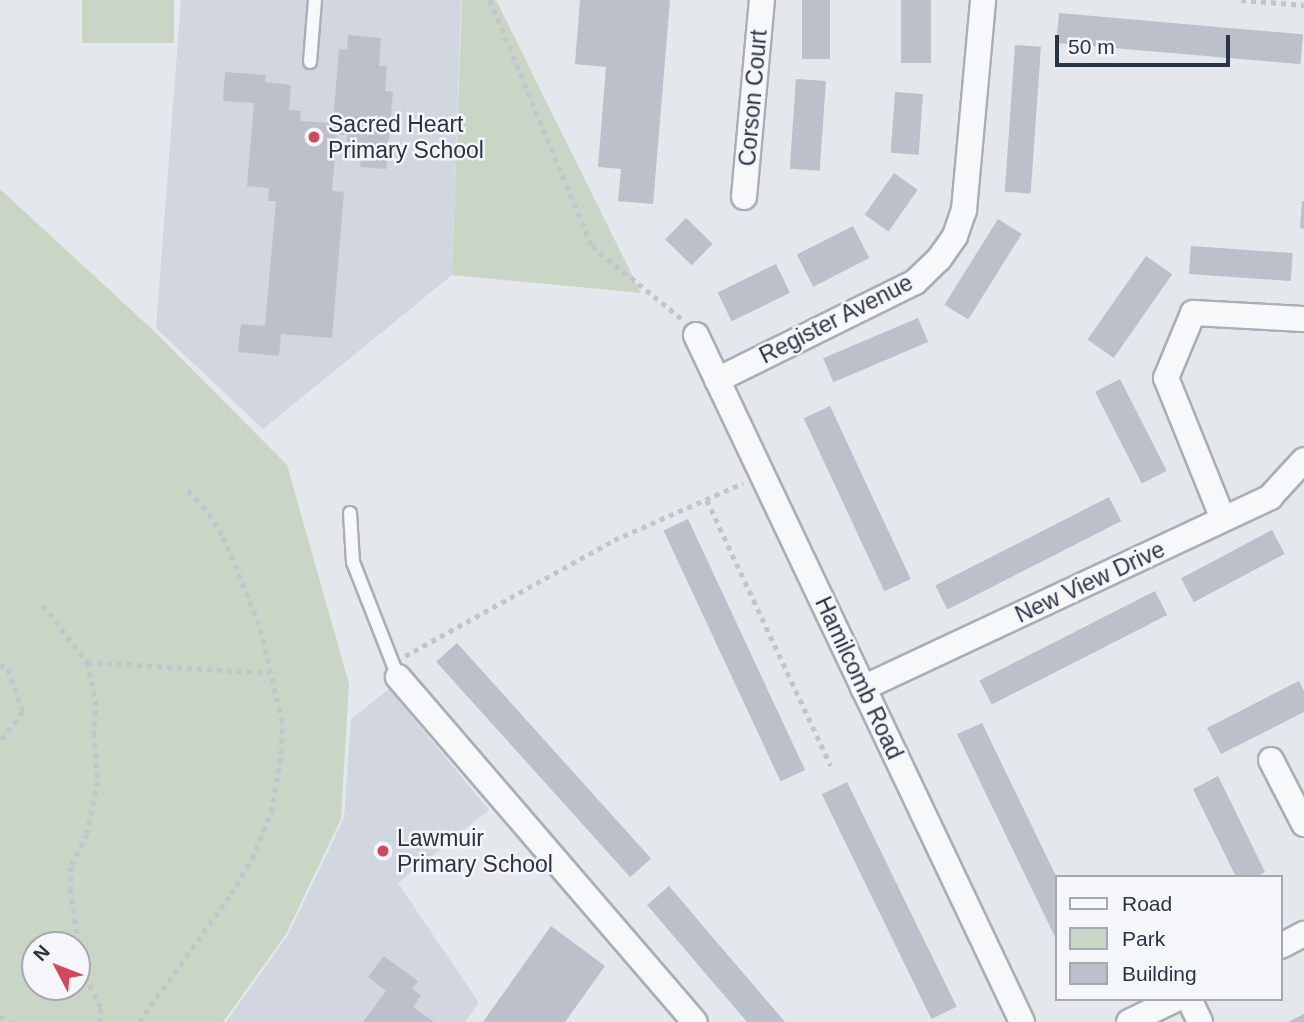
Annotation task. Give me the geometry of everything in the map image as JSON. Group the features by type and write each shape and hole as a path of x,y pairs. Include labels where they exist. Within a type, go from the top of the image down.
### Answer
{"street":[{"name":"Corson Court","path":"744,197 762,0"},
{"name":"Register Avenue","path":"717,380 915,282 939,259 955,236 964,210 983,0"},
{"path":"1223,519 1166,378 1170,367 1193,313 1304,319"},
{"name":"Hamilcomb Road","path":"696,335 1022,1022"},
{"name":"New View Drive","path":"863,688 1270,497 1304,460"},
{"path":"398,677 695,1022"},
{"path":"1270,760 1304,824"},
{"path":"1283,945 1304,934"},
{"path":"1129,1022 1172,1001"},
{"path":"1190,1001 1200,1022"}],"lane":[{"path":"310,62 315,0"},
{"path":"350,513 353,562 398,677"}],"path":[{"path":"491,0 592,247 676,312 696,335"},
{"path":"1241,0 1304,5"},
{"path":"398,677 406,656 614,540 762,473"},
{"path":"139,1022 231,894 252,859 271,812 278,786 282,723 259,625 222,535 205,509 185,488"},
{"path":"707,500 831,766"},
{"path":"43,605 87,662 96,701 94,733 98,781 87,834 71,867 71,889 81,967 101,1008 100,1022"},
{"path":"87,662 270,673"},
{"path":"0,664 8,669 23,712 0,742"},
{"path":"0,1016 11,1022"}],"shaded area":[{"name":"Sacred Heart Primary School","path":"181,0 461,0 452,275 263,429 156,328"},
{"name":"Lawmuir Primary School","path":"389,689 489,810 398,883 479,1003 465,1022 226,1022 288,935 344,818 351,719"}],"green space":[{"path":"82,0 174,0 174,43 82,43"},
{"path":"462,0 496,0 641,293 452,275"},
{"path":"0,189 155,332 287,465 349,684 341,819 286,934 223,1022 0,1022"}],"building":[{"path":"580,0 670,0 653,204 618,201 621,169 598,167 606,67 575,64"},
{"path":"802,0 830,0 830,59 802,59"},
{"path":"901,0 931,0 931,63 901,63"},
{"path":"1059,13 1303,34 1300,64 1056,43"},
{"path":"348,35 381,38 379,66 387,66 385,91 393,92 386,169 360,167 361,156 346,154 347,135 337,134 332,191 344,192 332,338 281,334 279,356 238,352 241,324 265,326 276,201 268,201 269,188 247,186 254,103 223,101 225,72 266,75 265,82 291,85 289,110 301,111 300,121 333,123 339,49 347,50"},
{"path":"1015,45 1041,47 1031,193 1005,192"},
{"path":"796,79 826,81 820,171 790,169"},
{"path":"895,92 923,94 919,155 891,153"},
{"path":"894,173 918,190 889,231 865,215"},
{"path":"1304,201 1304,229 1300,228"},
{"path":"686,218 713,244 692,265 665,240"},
{"path":"998,219 1022,234 968,319 944,305"},
{"path":"853,226 869,258 813,287 797,255"},
{"path":"1191,246 1293,253 1291,281 1189,274"},
{"path":"1146,256 1172,274 1114,358 1087,340"},
{"path":"776,264 790,293 732,321 718,292"},
{"path":"918,318 928,342 833,382 823,358"},
{"path":"1120,379 1167,471 1142,483 1095,392"},
{"path":"830,406 911,579 884,591 804,418"},
{"path":"1109,497 1121,521 948,610 935,586"},
{"path":"688,519 805,770 781,781 664,530"},
{"path":"1272,530 1285,554 1194,602 1181,578"},
{"path":"1155,591 1167,615 992,704 979,680"},
{"path":"457,643 651,859 630,877 436,662"},
{"path":"1299,681 1304,691 1304,712 1221,754 1207,728"},
{"path":"982,723 1056,876 1056,939 957,734"},
{"path":"1218,776 1265,872 1259,875 1235,875 1193,789"},
{"path":"847,782 957,1007 931,1019 822,794"},
{"path":"669,886 785,1022 747,1022 647,905"},
{"path":"551,926 605,966 565,1022 483,1022"},
{"path":"384,956 418,981 412,989 421,995 413,1007 434,1022 363,1022 386,991 368,977"},
{"path":"1304,1014 1304,1022 1288,1022"}],"place":[{"name":"Sacred Heart Primary School","path":"314,137"},
{"name":"Lawmuir Primary School","path":"383,851"}]}
